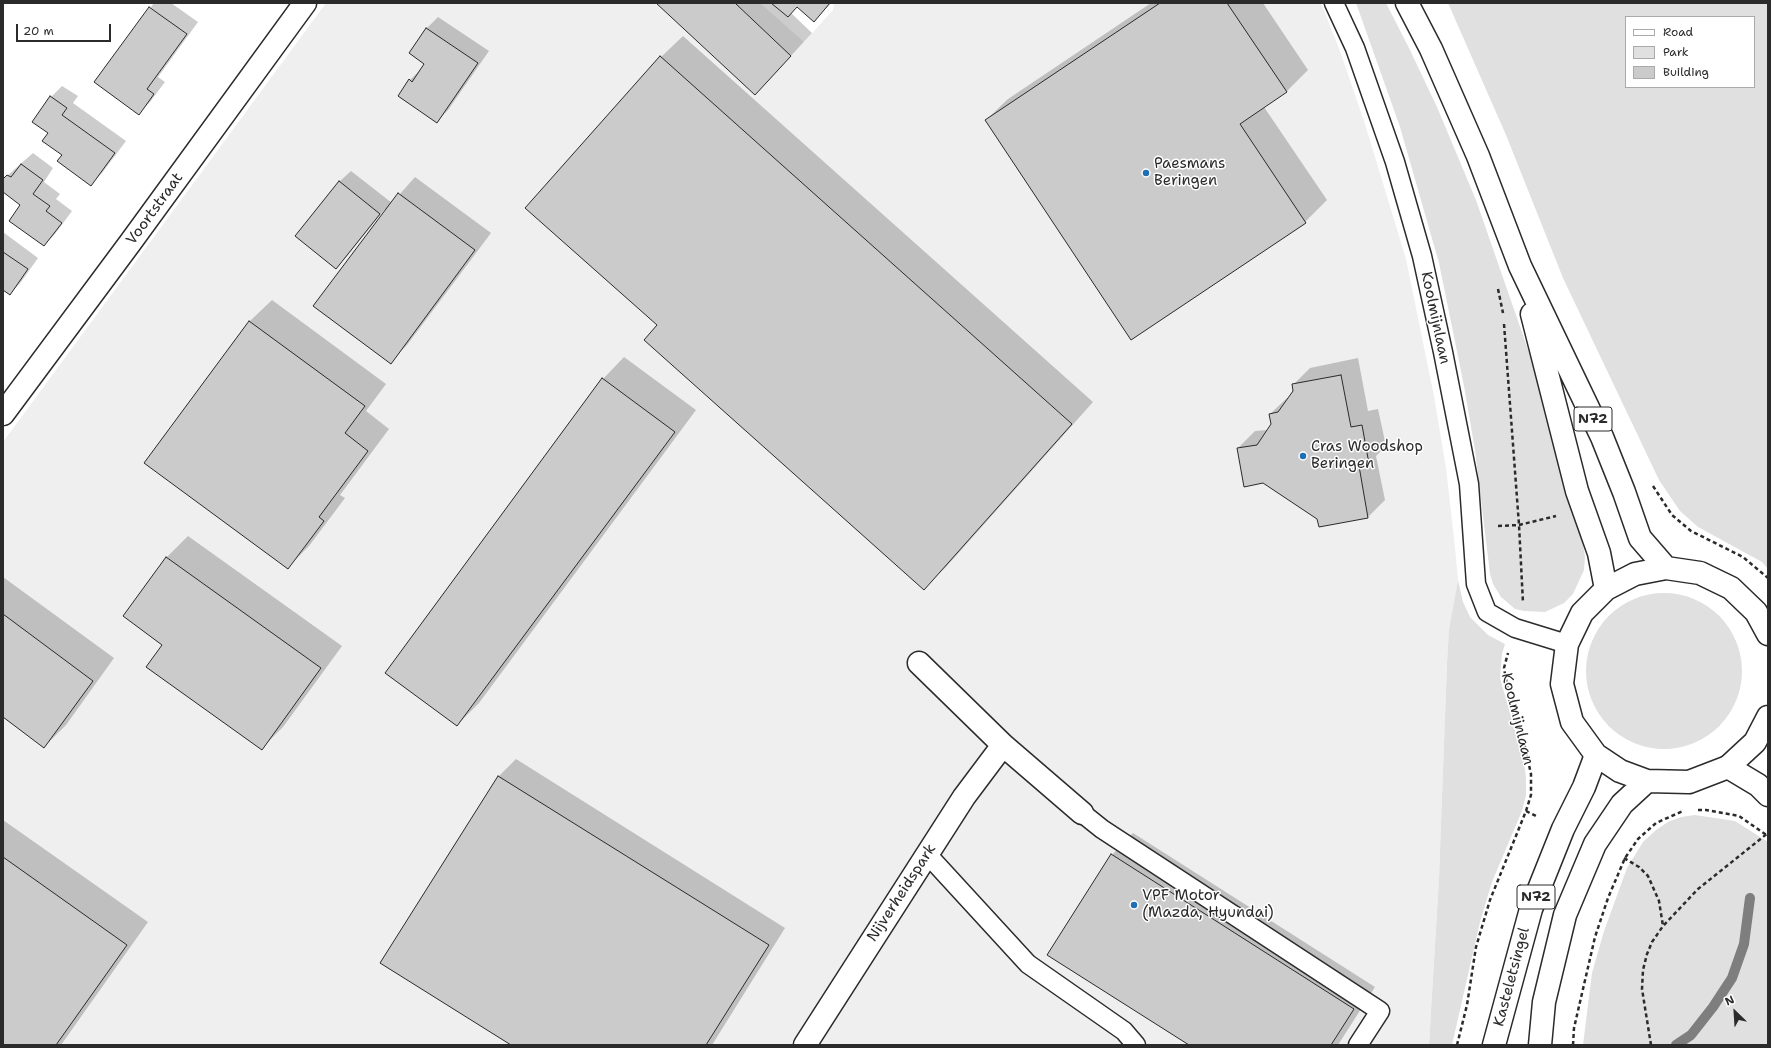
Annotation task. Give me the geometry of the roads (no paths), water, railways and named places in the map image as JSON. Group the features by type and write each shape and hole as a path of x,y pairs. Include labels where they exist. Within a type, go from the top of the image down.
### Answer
{"main road":[{"name":"Voortstraat","path":"3,414 130,244 305,3"},
{"name":"N72","path":"1407,3 1430,49 1478,156 1520,266 1602,437 1624,492 1640,538 1666,568"},
{"name":"N72","path":"1520,266 1576,491 1599,553 1606,589"},
{"path":"1768,634 1756,612 1731,588 1700,573 1666,568 1635,574 1606,589 1582,613 1567,644 1562,684 1572,722 1596,755 1620,771 1647,781 1689,782 1728,766 1755,742 1768,717"},
{"path":"919,663 1003,745 1082,813"},
{"name":"Nijverheidspark","path":"805,1045 964,797 1003,745"},
{"name":"Kasteletsingel","path":"1494,1045 1531,909 1563,829 1584,787 1596,755"},
{"path":"1728,766 1758,785 1768,795"},
{"name":"N72","path":"1540,1045 1544,1002 1565,915 1595,844 1622,804 1647,781"}],"lane":[{"name":"Koolmijnlaan","path":"1334,3 1355,48 1395,162 1422,256 1469,484 1476,584 1487,612 1515,628 1567,644"},
{"path":"1082,813 1102,829 1380,1011 1358,1045"},
{"path":"927,854 1028,964 1124,1031 1136,1045"}],"waterway":[{"path":"1676,1045 1691,1035 1713,1007 1732,978 1744,944 1750,898"}],"place":[{"name":"Paesmans Beringen","path":"1146,173"},
{"name":"Cras Woodshop Beringen","path":"1303,456"},
{"name":"VPF Motor (Mazda, Hyundai)","path":"1134,905"}]}
